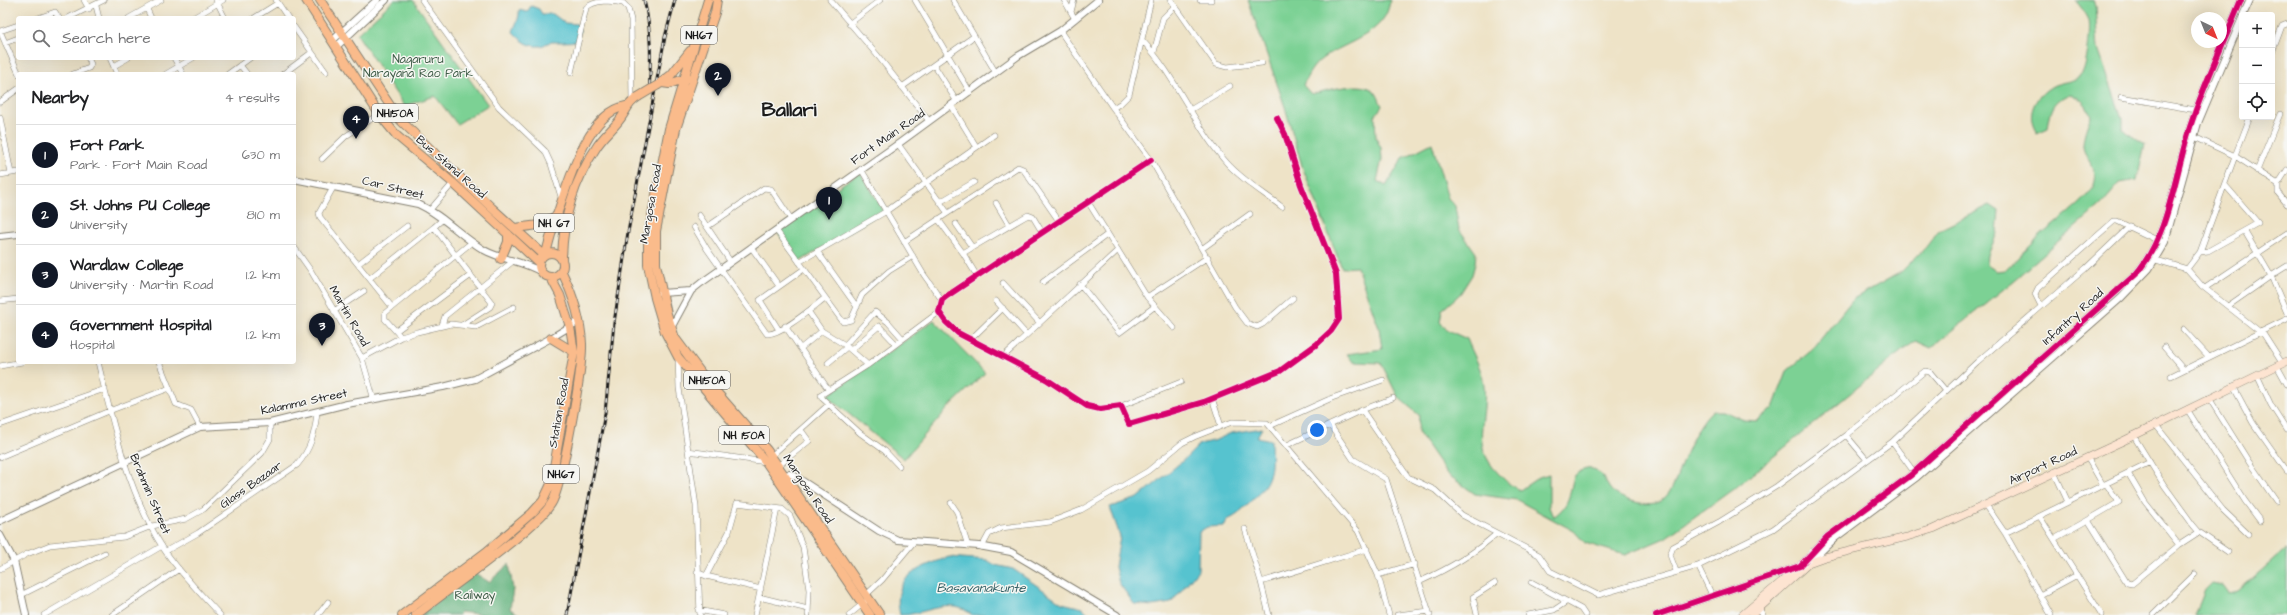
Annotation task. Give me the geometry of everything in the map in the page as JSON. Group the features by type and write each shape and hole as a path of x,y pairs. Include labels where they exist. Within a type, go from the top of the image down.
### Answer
{"highway":[{"name":"Bus Stand Road","path":"306,0 380,114 397,136 453,183 539,263"},
{"name":"Bus Stand Road","path":"320,0 399,119 492,208 545,254"},
{"name":"NH67","path":"686,70 708,0"},
{"name":"Margosa Road","path":"717,0 705,44 694,74 680,104 656,231 655,254 671,345 678,356 768,459 778,466 781,476"},
{"path":"663,84 695,45"},
{"path":"671,75 686,70 694,74"},
{"name":"NH150A","path":"680,104 683,79 686,70"},
{"path":"562,196 584,145 603,119 616,108 632,102 663,84 683,79 694,74"},
{"path":"663,84 680,104 657,184 647,248 655,298 668,330"},
{"name":"NH67","path":"562,272 564,265 562,258 562,245 570,202 584,170 607,133 632,102"},
{"name":"NH 67","path":"545,254 549,237 558,215 562,196"},
{"path":"515,228 539,224 558,215"},
{"path":"501,259 508,242 508,234"},
{"path":"562,258 555,253 545,254 539,263 541,272 551,278 562,272"},
{"name":"Station Road","path":"416,615 502,550 544,507 557,491 582,353 579,321 572,296 562,272"},
{"name":"Station Road","path":"402,615 544,507 551,484 574,352 570,327 560,295 551,278"},
{"name":"Margosa Road","path":"668,330 781,476 866,600 880,615"},
{"path":"551,338 565,345 574,352"},
{"name":"Margosa Road","path":"866,600 870,615"}],"main road":[{"name":"Airport Road","path":"1742,615 1800,566 1825,557 1933,529 2282,363"},
{"path":"1752,615 1761,612 1809,563"}],"street":[{"path":"84,0 89,9"},
{"path":"73,16 96,6 104,0"},
{"path":"133,16 161,0"},
{"path":"196,16 217,2 224,0"},
{"path":"344,36 377,0"},
{"path":"335,43 386,0"},
{"path":"422,0 499,107 545,151 562,196"},
{"path":"830,0 929,122"},
{"path":"915,0 970,92"},
{"path":"953,0 973,37 996,72"},
{"path":"1064,0 1075,19"},
{"path":"1071,12 1074,0"},
{"name":"Fort Main Road","path":"668,330 691,291 730,261 929,122 996,72 1060,31 1098,0"},
{"path":"1113,108 1129,95 1151,0"},
{"path":"1171,0 1216,64 1227,67 1262,63"},
{"path":"1200,0 1211,0"},
{"name":"Infantry Road","path":"1809,563 1830,541 1902,489 1982,420 2121,298 2141,279 2156,260 2165,242 2196,110 2241,0"},
{"path":"2244,12 2250,0"},
{"path":"572,72 586,8 590,3 596,1 616,1 623,3 628,8 631,20 632,102"},
{"path":"849,24 877,1"},
{"path":"217,2 224,16"},
{"path":"257,16 277,2 287,16"},
{"path":"96,6 98,16"},
{"path":"1154,52 1163,18 1175,6"},
{"path":"147,9 151,16"},
{"path":"44,16 55,12 58,16"},
{"path":"2274,48 2282,26 2287,24"},
{"name":"Infantry Road","path":"1800,566 1827,537 1914,472 2132,279 2143,267 2157,240 2191,136 2239,25"},
{"path":"16,26 0,31 18,72"},
{"path":"296,30 326,72"},
{"path":"1060,31 1151,160 1203,248 1235,307 1252,326 1263,324 1293,298"},
{"path":"902,87 973,37"},
{"path":"5,43 16,39"},
{"path":"1142,40 1154,52 1190,110 1231,168 1282,207"},
{"path":"286,72 311,53"},
{"path":"78,72 89,68 91,64 89,60"},
{"path":"111,60 116,72"},
{"path":"114,66 124,60"},
{"path":"175,60 182,72"},
{"path":"170,72 190,60"},
{"path":"231,72 247,60"},
{"path":"240,65 245,72"},
{"path":"934,65 976,146"},
{"path":"1190,110 1230,86"},
{"path":"0,102 16,90"},
{"path":"2121,97 2196,110"},
{"path":"322,159 346,136 380,114"},
{"path":"2257,171 2280,114"},
{"path":"0,117 11,173"},
{"path":"1121,406 1129,424 1169,413 1181,407 1212,398 1286,368 1330,331 1339,319 1336,274 1301,184 1285,134 1277,118"},
{"path":"2187,269 2200,252 2249,120"},
{"path":"799,262 886,212 976,146 994,135"},
{"path":"2191,136 2235,156 2278,184"},
{"path":"898,144 947,212"},
{"path":"942,300 1151,160"},
{"path":"904,242 947,212 1018,167 1023,169 1059,221"},
{"path":"861,169 904,242 942,300 940,312 950,327 1046,379 1087,406 1100,409 1121,406 1181,382"},
{"path":"2287,170 2278,184 2278,193 2287,204"},
{"path":"0,175 16,172"},
{"name":"Car Street","path":"296,179 406,201 430,210 472,242 501,259 533,267 541,272"},
{"path":"940,202 974,182"},
{"path":"430,210 453,183"},
{"path":"2200,252 2208,251 2257,225 2258,220 2225,185"},
{"path":"334,186 319,213 320,217 370,278 392,308"},
{"path":"707,227 764,188 770,189 791,219"},
{"path":"1088,202 1147,297 1174,328"},
{"path":"996,203 1009,225"},
{"path":"699,214 730,261"},
{"path":"1203,248 1250,214"},
{"path":"963,253 1025,216 1031,215 1042,232"},
{"path":"370,278 443,219"},
{"path":"938,219 963,253 977,276"},
{"path":"2041,306 2035,294 2038,288 2111,223 2117,221 2157,240 2165,242"},
{"path":"956,224 972,248"},
{"path":"358,264 407,226"},
{"path":"1362,410 1408,477 1435,490 1462,515 1539,555 1550,571 1598,595 1676,571 1698,566 1773,529 1892,442 1946,391 2086,268 2130,226"},
{"path":"434,227 481,288 492,306 462,326"},
{"path":"694,227 763,332 770,334 779,330 825,298"},
{"path":"776,230 843,322 851,320 862,295 875,282 913,256"},
{"path":"2245,232 2259,253 2287,312"},
{"path":"2205,288 2287,233"},
{"path":"0,236 16,234"},
{"path":"1043,282 1108,234"},
{"path":"401,337 384,317 385,313 457,256 472,242"},
{"path":"751,247 779,286"},
{"name":"Martin Road","path":"296,250 311,271 362,358 374,400"},
{"path":"1004,356 1118,250"},
{"path":"817,251 857,307"},
{"path":"1147,297 1208,257"},
{"path":"2156,260 2187,269 2205,288 2262,333 2282,363 2287,384"},
{"path":"442,325 445,316 512,262"},
{"path":"2228,306 2287,266"},
{"path":"779,330 760,300 804,269"},
{"path":"396,331 471,275"},
{"path":"1003,283 1039,322"},
{"path":"1080,284 1119,333 1154,306"},
{"path":"334,311 364,291"},
{"path":"661,293 691,291"},
{"path":"0,301 16,299"},
{"path":"996,300 1026,334"},
{"path":"362,358 401,337 442,325 476,327 514,307"},
{"path":"971,339 1004,308"},
{"path":"808,311 822,331 848,347 868,365"},
{"path":"848,347 875,312 888,322 903,339"},
{"path":"900,466 886,451 860,433 828,405 821,397 822,393 868,365 940,312"},
{"path":"2171,376 2183,369 2262,333 2287,319"},
{"name":"Kalamma Street","path":"0,521 200,427 270,423 475,379 551,338 579,321"},
{"path":"785,326 802,348 828,389"},
{"path":"828,363 848,347 879,326 896,344"},
{"path":"2183,329 2209,357"},
{"path":"802,348 822,331"},
{"path":"2164,347 2183,369"},
{"path":"678,356 680,388 697,522 696,572 699,613 724,615"},
{"path":"0,366 16,363"},
{"name":"Brahmin Street","path":"99,364 109,410 124,462 152,526 162,546 179,570 220,615"},
{"path":"160,364 176,404 191,410 200,427"},
{"path":"1676,571 1670,555 1673,547 1719,522 1777,486 1846,435 1925,372 1930,372 1946,391"},
{"path":"2257,375 2271,405 2287,430"},
{"path":"1272,426 1332,398 1383,380"},
{"path":"2233,386 2257,429 2287,471"},
{"path":"0,457 109,410 170,388"},
{"path":"0,425 105,389"},
{"path":"1212,398 1222,426"},
{"path":"1287,445 1362,410 1393,398"},
{"path":"2209,398 2241,450 2276,501"},
{"path":"688,451 768,459 828,405"},
{"path":"2187,409 2232,482 2260,521"},
{"name":"Glass Bazaar","path":"166,551 209,526 297,465 307,452 312,442 317,412"},
{"path":"982,547 989,534 1001,528 1050,522 1082,510 1148,471 1182,443 1232,422 1268,423 1358,531 1378,575 1389,615"},
{"path":"0,569 50,545 124,537 152,526 186,519 210,505 225,487 267,446 270,439 270,423"},
{"path":"2155,424 2223,510 2248,534"},
{"path":"1330,425 1340,442 1353,459 1386,479 1396,517 1415,564 1430,613 1397,615"},
{"path":"778,466 809,442 801,430"},
{"path":"1846,435 1867,460"},
{"path":"2133,435 2199,532 2228,552"},
{"path":"1892,442 1914,472"},
{"path":"2054,539 2119,502 2087,457"},
{"path":"2005,533 2150,462"},
{"path":"2054,472 2068,502"},
{"path":"2128,473 2145,502 2178,545"},
{"path":"781,476 790,474 879,531 898,540 913,543 982,547 1011,552 1117,615"},
{"path":"706,576 729,532 737,502 787,511 803,547 809,590 808,612 759,597"},
{"path":"951,503 957,512 968,546"},
{"path":"1986,505 2005,533 2051,615"},
{"path":"755,615 778,509"},
{"path":"2040,516 2102,615"},
{"path":"2088,520 2128,583 2132,584 2178,545 2199,532"},
{"path":"1245,529 1269,615"},
{"path":"1421,581 1452,566 1479,548 1496,534"},
{"path":"0,535 14,561 23,594 26,615"},
{"path":"850,615 866,600 913,543"},
{"path":"44,615 162,546"},
{"path":"1261,582 1367,548"},
{"path":"23,594 105,553"},
{"path":"1378,575 1415,564"},
{"path":"1698,566 1712,595"},
{"path":"1656,615 1800,566"},
{"path":"112,615 179,570"},
{"path":"696,572 706,576 760,589"},
{"path":"2152,615 2195,574"},
{"path":"2040,595 2077,575"},
{"path":"1531,582 1581,609 1585,615"},
{"path":"1477,615 1473,597 1495,583"},
{"path":"318,615 328,602"},
{"path":"1528,615 1554,610 1566,602"}],"green space":[{"name":"Nagaruru Narayana Rao Park","path":"394,0 413,0 488,105 457,124 435,96 404,106 357,34"},
{"path":"1248,0 1390,0 1387,12 1382,21 1374,29 1319,61 1311,70 1303,85 1311,94 1354,86 1370,88 1376,93 1382,106 1375,116 1376,138 1381,148 1382,159 1377,181 1386,186 1403,158 1432,143 1448,198 1455,206 1459,229 1476,253 1472,275 1460,294 1442,310 1440,322 1447,330 1467,339 1479,367 1483,379 1485,398 1482,441 1484,452 1489,462 1505,480 1513,487 1520,490 1539,477 1549,474 1549,507 1553,517 1561,511 1566,504 1575,475 1586,469 1596,470 1600,473 1615,494 1628,500 1651,504 1662,500 1672,488 1695,435 1703,421 1712,411 1723,411 1744,420 1756,421 1765,415 1773,408 1787,371 1812,350 1853,299 1901,272 1926,247 1939,230 1990,205 1999,211 1997,233 1988,255 1987,265 1996,271 2006,270 2026,249 2086,197 2094,185 2095,173 2083,146 2091,116 2086,105 2081,100 2070,94 2059,100 2053,107 2048,128 2037,133 2033,127 2032,120 2033,107 2045,91 2055,85 2079,77 2084,70 2088,47 2089,20 2085,12 2075,0 2093,0 2095,5 2098,49 2122,118 2122,129 2145,144 2137,180 2120,183 2101,205 2016,279 1931,348 1916,341 1903,350 1739,485 1665,538 1625,555 1585,543 1574,531 1517,500 1475,494 1447,474 1418,432 1419,415 1398,397 1381,363 1353,362 1347,354 1382,349 1379,328 1357,267 1342,268 1302,166 1285,107"},
{"path":"860,172 884,211 799,262 776,230"},
{"path":"934,320 985,373 949,407 904,459 827,396"},
{"path":"2287,548 2287,615 2195,615 2205,590 2212,583 2222,585 2228,593 2238,591"},
{"name":"Railway","path":"509,564 513,589 510,609 520,615 488,615 460,612 459,615 421,615 473,572 489,582"}],"water":[{"path":"531,6 539,9 542,14 553,14 565,23 577,24 580,31 577,41 550,42 541,46 536,46 528,44 522,40 513,32 518,19 519,10 527,12"},
{"path":"1262,428 1257,437 1271,440 1270,474 1264,487 1243,510 1227,520 1225,526 1207,527 1199,532 1198,570 1171,603 1152,606 1134,604 1119,583 1115,567 1120,536 1110,507 1138,498 1186,458 1200,444 1216,440 1231,433"},
{"name":"Basavanakunte","path":"949,557 987,560 995,565 1013,569 1062,603 1083,608 1090,615 972,615 955,607 946,607 900,615 898,602 903,582 927,565"}],"railway":[{"path":"644,0 650,35 649,93"},
{"path":"567,615 605,413 614,323 628,232 665,37 675,0"}],"cycle path":[{"path":"1656,615 1800,566 1827,537 1911,475 2136,274 2157,241 2164,223 2190,127 2241,0"},
{"path":"1151,160 947,296 942,300 939,312 946,322 958,333 1046,379 1087,406 1100,409 1121,406 1129,424 1204,402 1280,371 1317,344 1331,331 1339,319 1336,274 1301,185 1285,134 1277,118"}],"place":[{"name":"St. Johns PU College","path":"718,96"},
{"name":"Government Hospital","path":"356,139"},
{"name":"Fort Park","path":"829,220"},
{"name":"Wardlaw College","path":"322,346"}],"district":[{"name":"Ballari","path":"789,110"}]}
